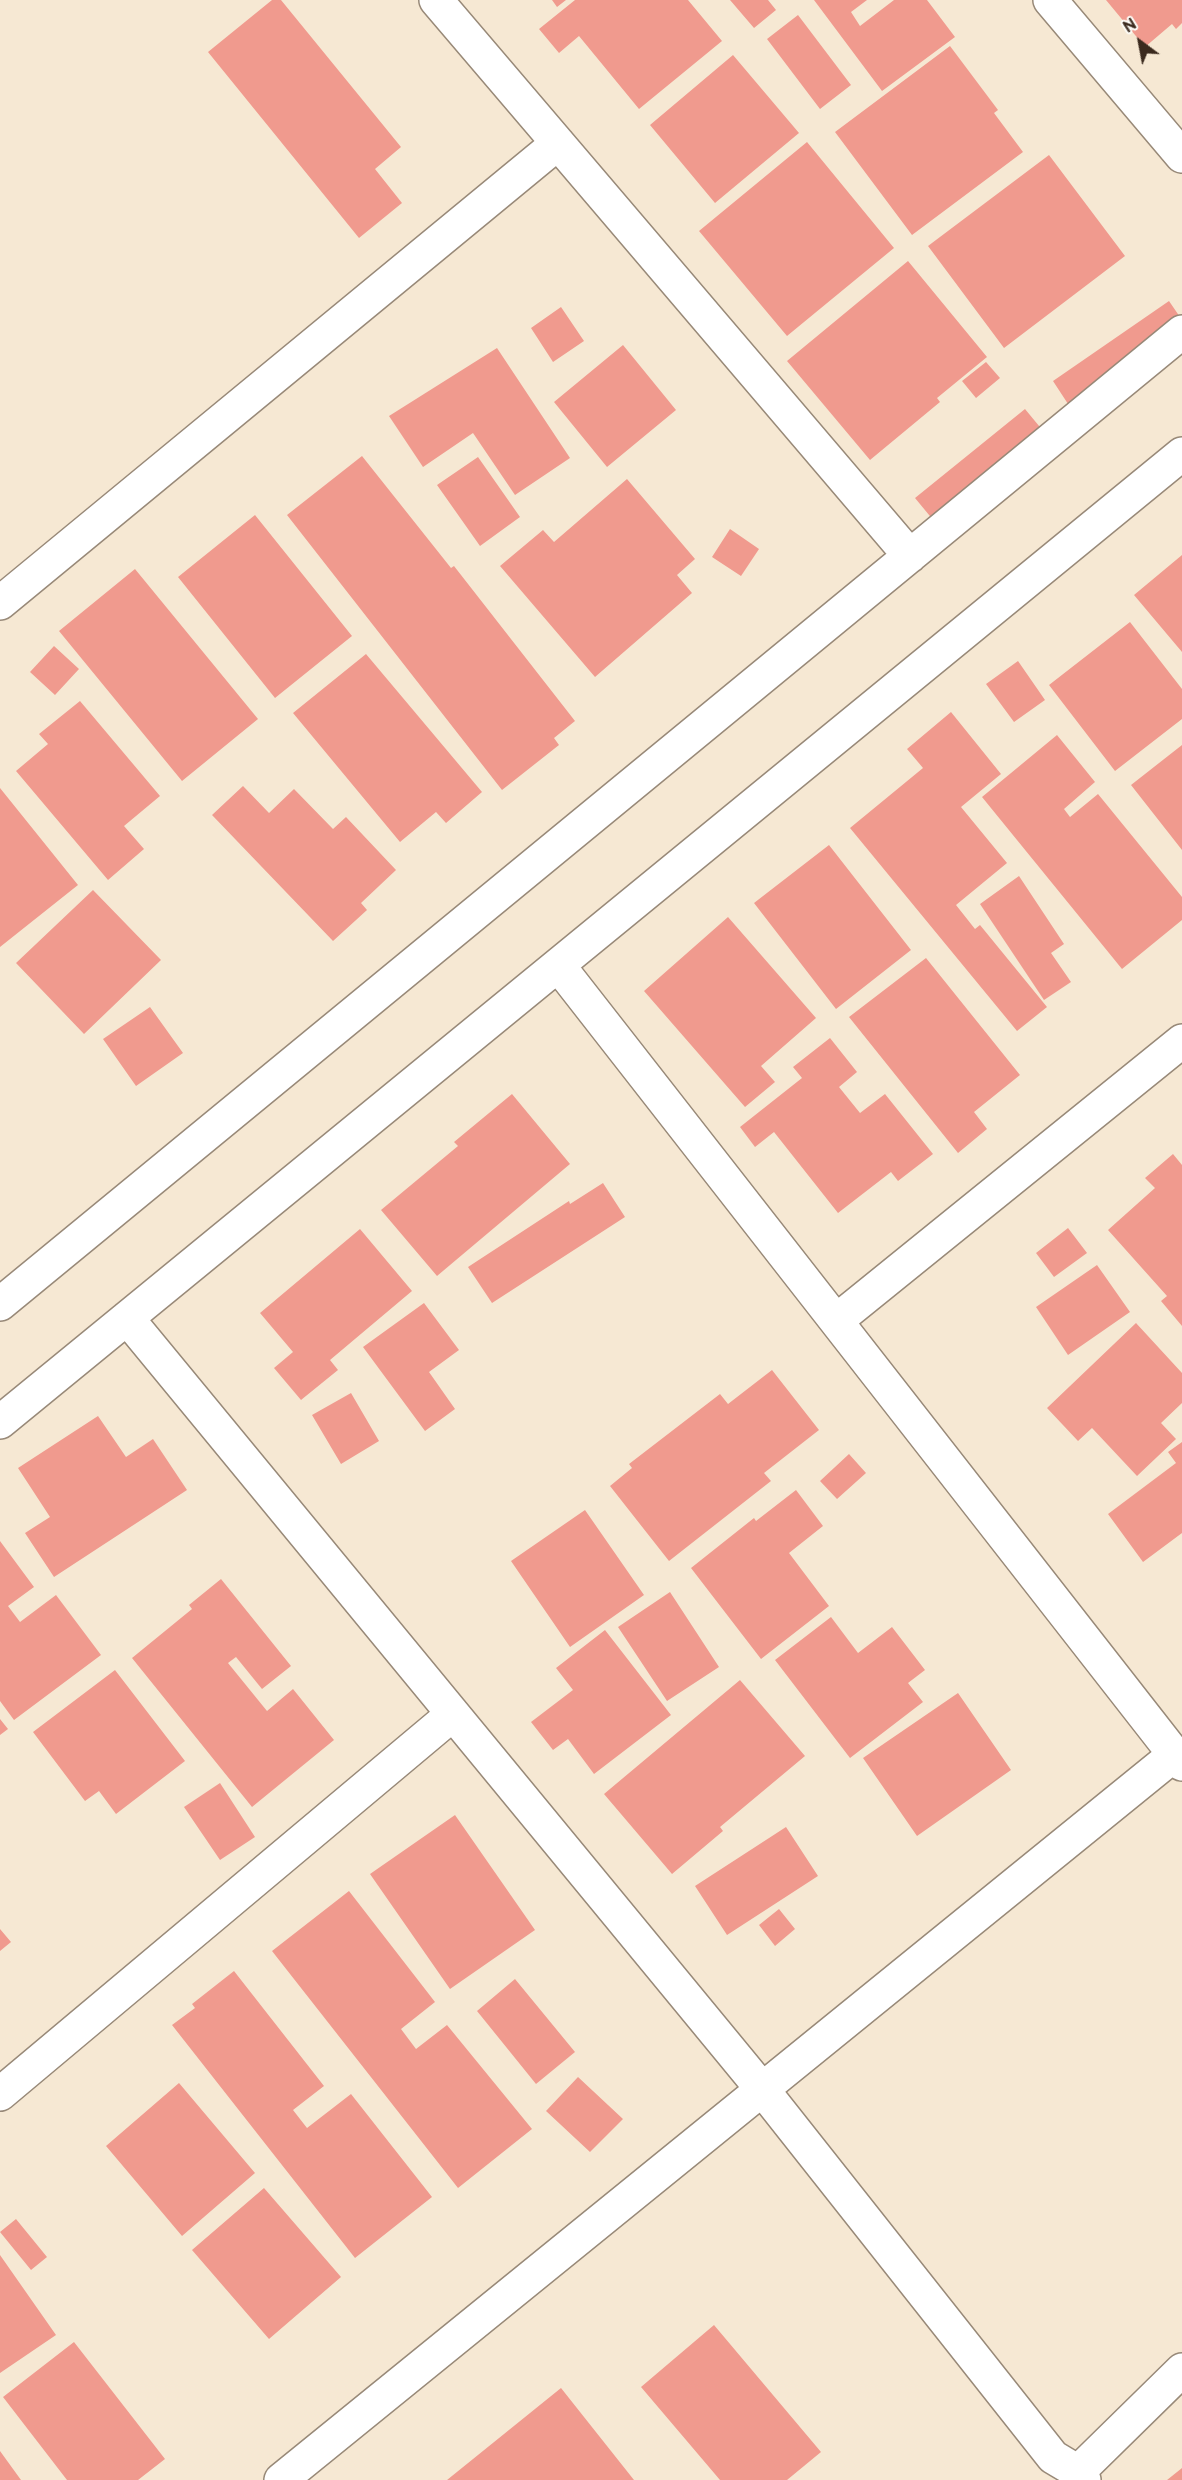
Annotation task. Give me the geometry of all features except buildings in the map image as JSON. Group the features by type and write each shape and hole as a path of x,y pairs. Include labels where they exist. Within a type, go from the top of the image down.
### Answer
{"street":[{"path":"436,0 910,556"},
{"path":"1050,0 1182,156"},
{"path":"0,603 558,143"},
{"path":"0,1304 1182,332"},
{"path":"0,1422 1182,454"},
{"path":"281,2480 762,2089 1178,1759 558,965"},
{"path":"836,1321 1182,1041"},
{"path":"127,1318 762,2089 1053,2457 1081,2476 1182,2370"},
{"path":"0,2094 453,1714"}]}
